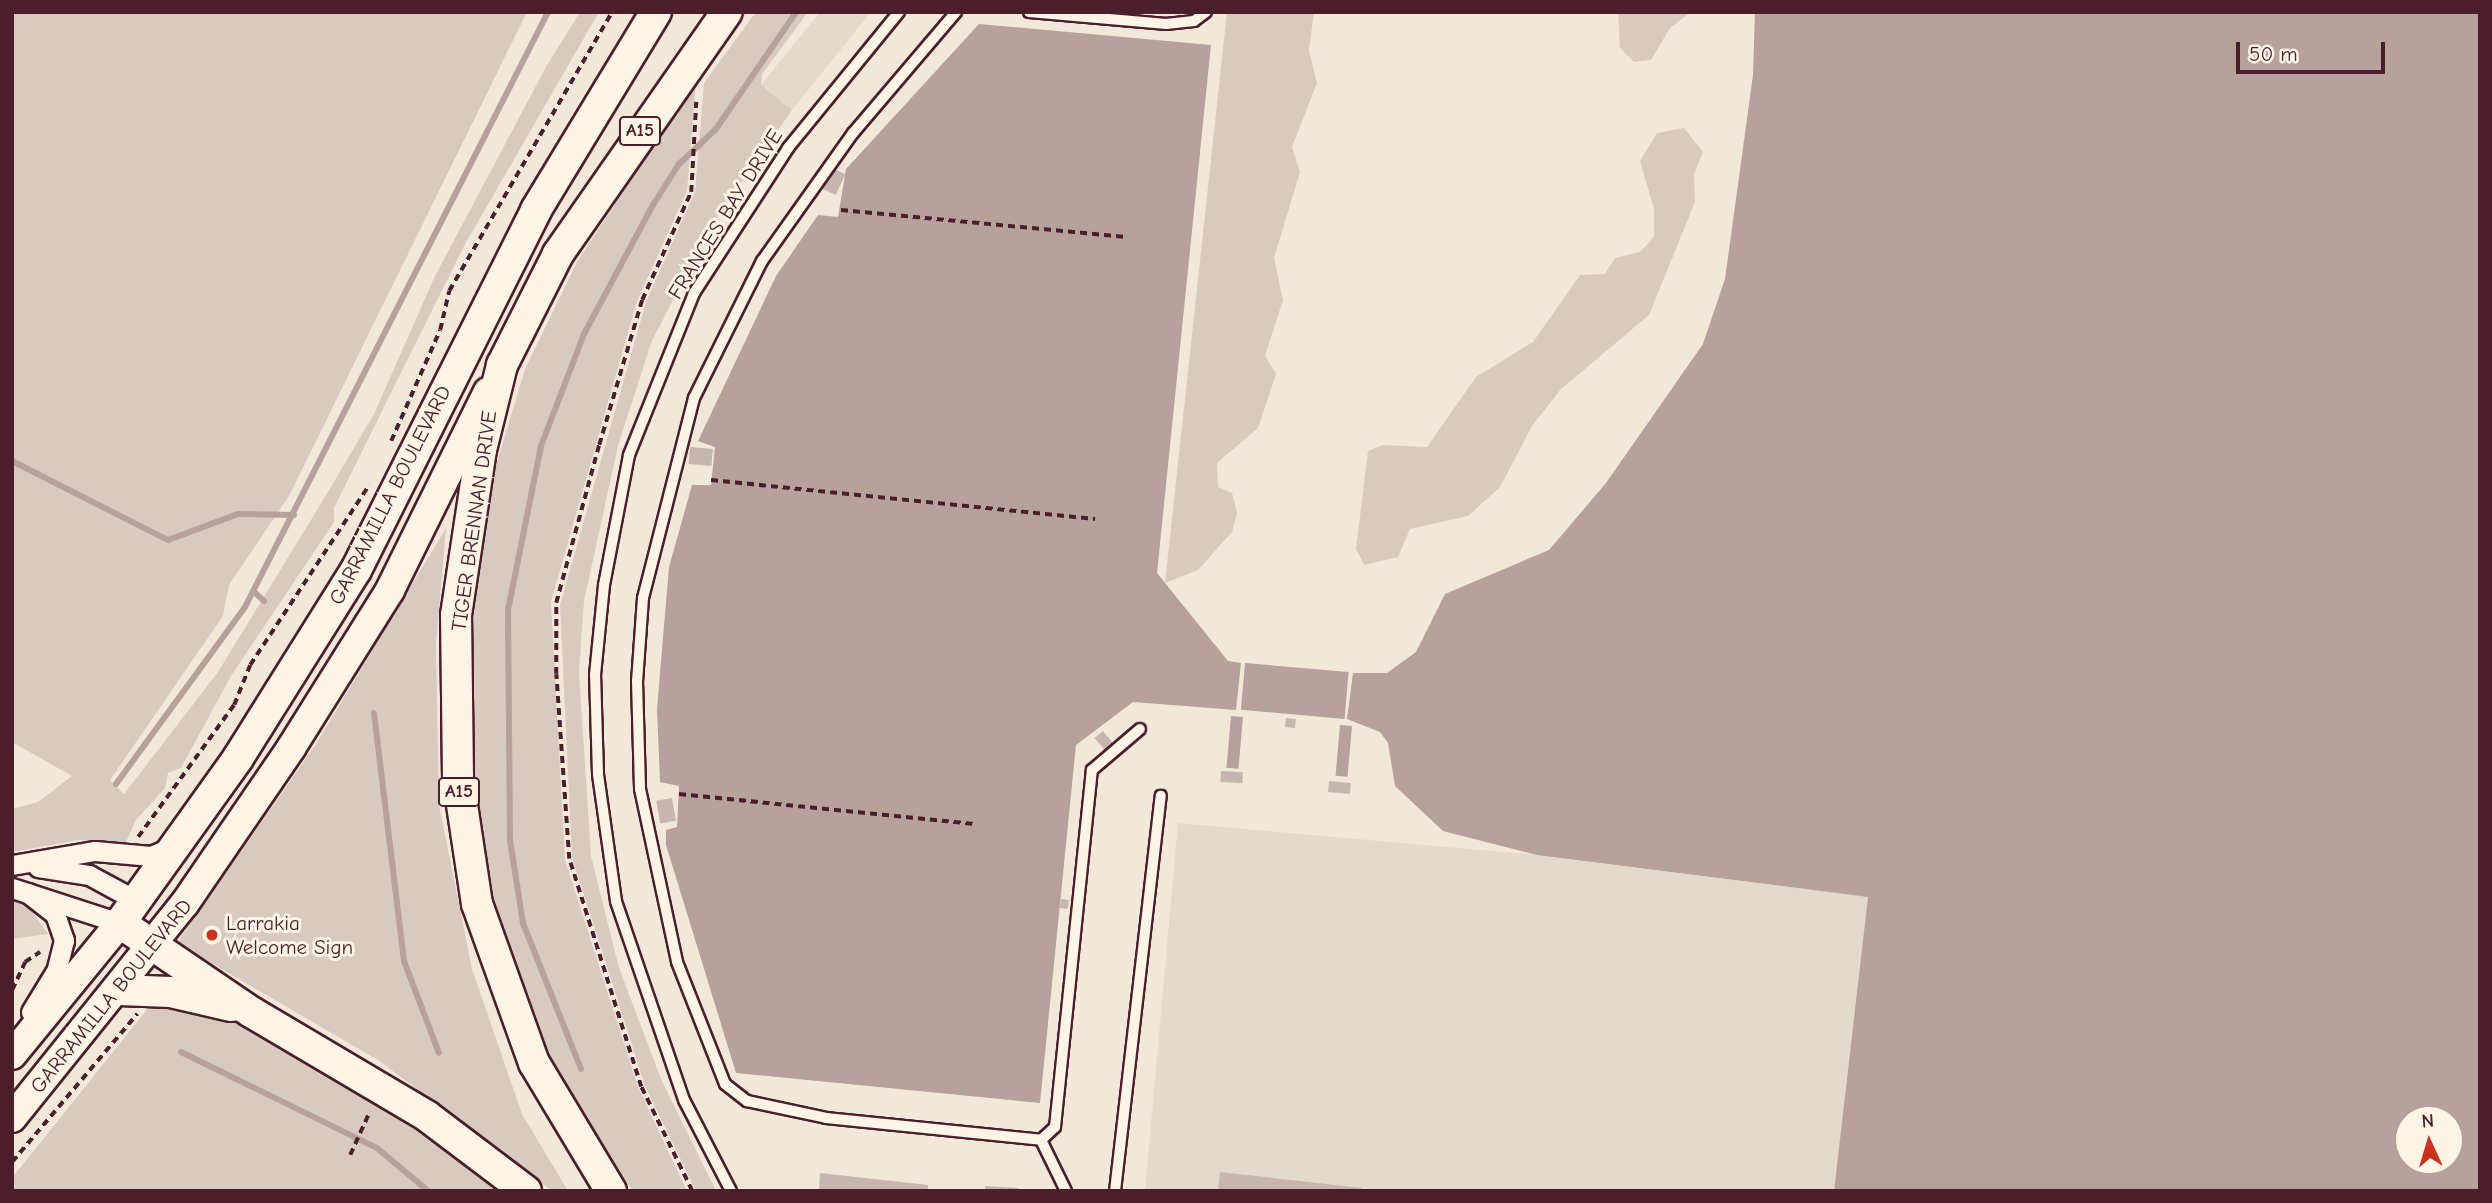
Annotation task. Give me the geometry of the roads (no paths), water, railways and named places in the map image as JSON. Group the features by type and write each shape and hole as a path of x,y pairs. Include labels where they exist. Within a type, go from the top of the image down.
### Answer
{"main road":[{"name":"GARRAMILLA BOULEVARD","path":"129,912 180,843 356,570 536,210 656,12"},
{"name":"TIGER BRENNAN DRIVE","path":"611,1191 556,1108 510,1007 477,904 461,817 456,615 485,430 502,365 558,254 727,12"},
{"path":"129,912 251,1012 382,1087 526,1191"},
{"path":"119,990 170,992 251,1012"}],"street":[{"name":"GARRAMILLA BOULEVARD","path":"12,1118 119,990 160,936 390,590 502,365"},
{"path":"12,865 95,851 151,856 180,843"},
{"path":"12,865 89,875 129,912"},
{"path":"20,891 129,912"},
{"path":"12,1034 40,1001 62,951 55,914 20,891"},
{"name":"GARRAMILLA BOULEVARD","path":"12,1055 129,912"}],"lane":[{"name":"FRANCES BAY DRIVE","path":"731,1191 684,1100 616,901 598,774 595,675 604,585 629,455 694,293 788,148 898,12"},
{"path":"956,12 853,133 762,261 694,398 643,598 637,681 640,789 677,962 725,1084 747,1101 826,1118 1041,1140"},
{"path":"1029,12 1166,24 1194,22 1206,12"},
{"path":"1041,1140 1055,1126 1092,771 1140,729"},
{"path":"1115,1191 1161,796"},
{"path":"1041,1140 1066,1191"}],"waterway":[{"path":"116,784 245,607 548,12"},
{"path":"581,1069 523,923 510,840 508,610 541,446 584,334 653,205 679,164 716,129 796,12"},
{"path":"12,461 168,540 238,514 294,515"},
{"path":"253,591 264,601"},
{"path":"374,713 404,961 439,1053"},
{"path":"181,1052 377,1148 428,1191"}],"place":[{"name":"Larrakia Welcome Sign","path":"212,935"}]}
